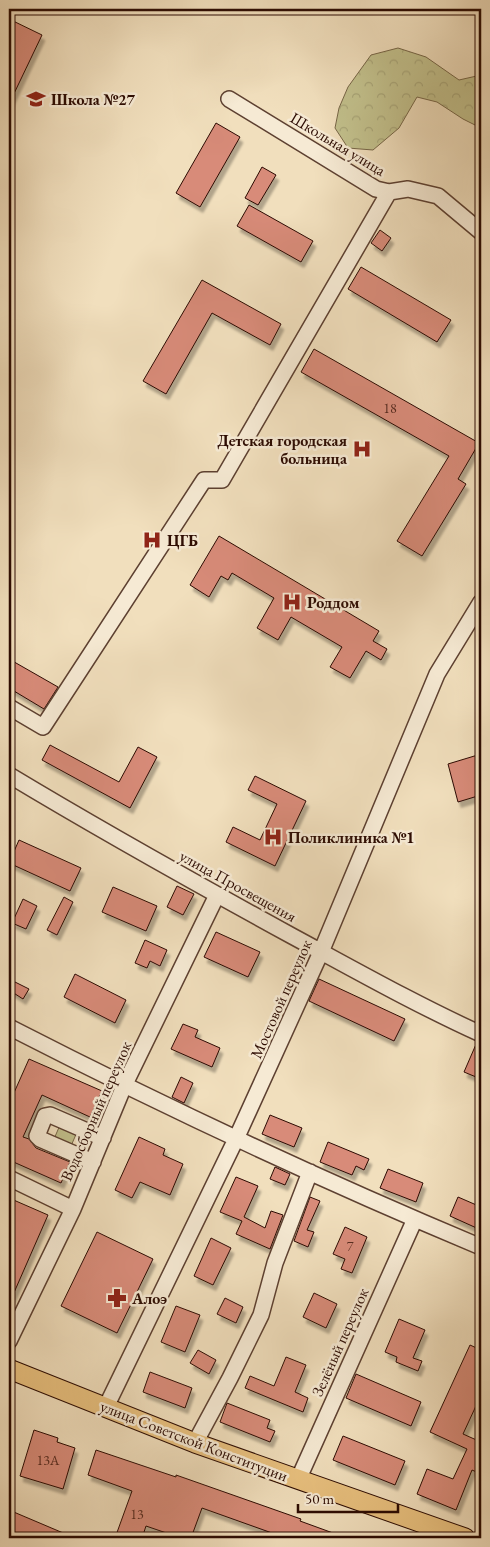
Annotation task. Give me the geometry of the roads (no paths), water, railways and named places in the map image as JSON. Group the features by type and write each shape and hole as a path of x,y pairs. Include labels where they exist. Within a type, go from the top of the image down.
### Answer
{"main road":[{"name":"улица Советской Конституции","path":"9,1370 194,1443 298,1480 432,1533 465,1538"}],"street":[{"name":"Школьная улица","path":"229,99 376,189 389,192 408,189 438,196 481,232"},
{"path":"9,707 43,727 204,480 222,480 389,192"},
{"name":"Мостовой переулок","path":"106,1407 236,1138 321,952 437,674 481,602"},
{"name":"улица Просвещения","path":"9,775 217,896 442,1016 481,1034"},
{"name":"Водосборный переулок","path":"9,1341 73,1210 124,1086 217,896"},
{"path":"9,1026 124,1086 310,1172 481,1247"},
{"path":"93,1162 40,1139 37,1133 47,1114 103,1138"},
{"path":"194,1443 230,1378 261,1315 275,1263 310,1172"},
{"path":"9,1178 73,1210"},
{"name":"Зелёный переулок","path":"298,1480 415,1219"}],"place":[{"name":"Школа №27","path":"36,99"},
{"name":"Детская городская больница","path":"362,449"},
{"name":"ЦГБ","path":"152,540"},
{"name":"Роддом","path":"292,602"},
{"name":"Поликлиника №1","path":"273,837"},
{"name":"Алоэ","path":"117,1298"}]}
